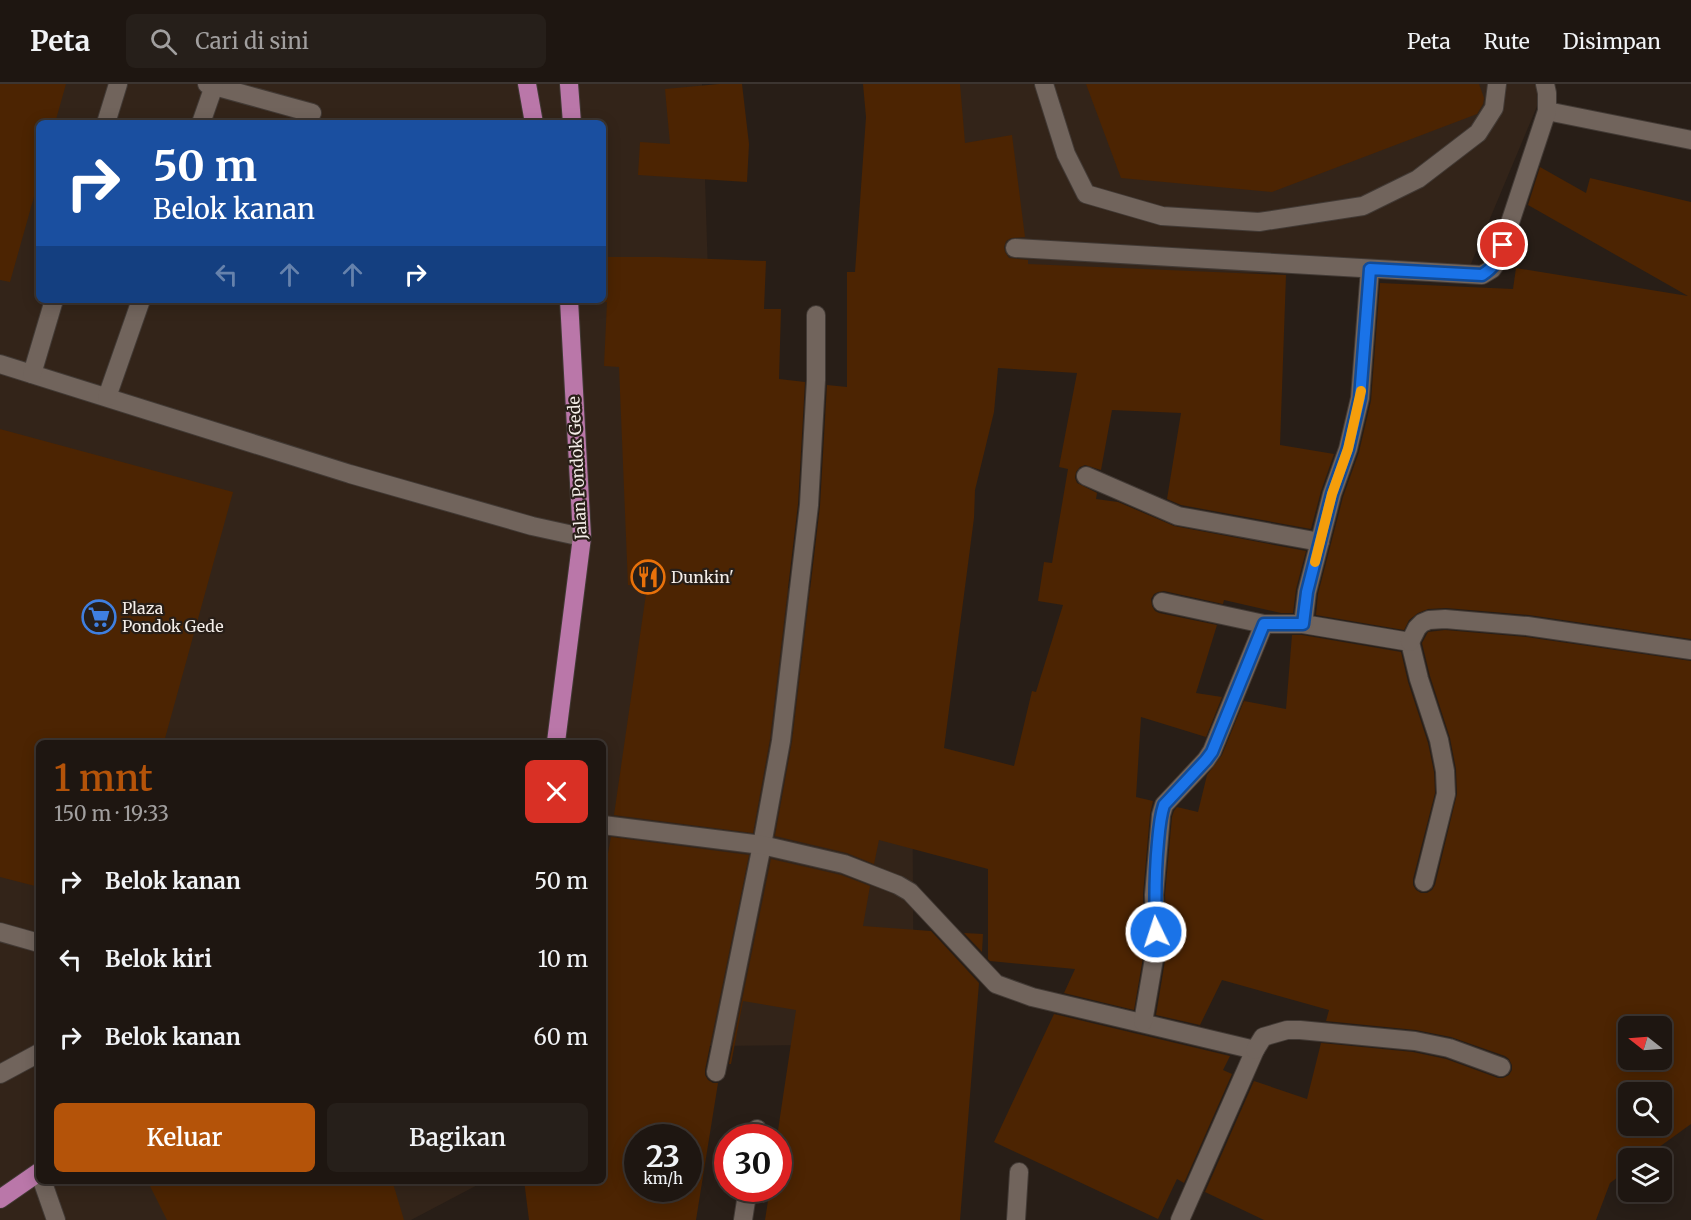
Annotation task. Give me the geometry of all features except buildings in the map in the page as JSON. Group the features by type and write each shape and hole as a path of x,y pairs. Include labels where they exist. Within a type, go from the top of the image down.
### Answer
{"main road":[{"path":"527,84 533,120"},
{"path":"569,84 572,120"},
{"name":"Jalan Pondok Gede","path":"556,740 582,537 569,303"},
{"path":"0,1199 36,1174"}],"street":[{"path":"107,120 118,84"},
{"path":"1044,84 1066,154 1086,194 1162,216 1259,222 1364,206 1418,179 1478,133 1494,108 1497,84"},
{"path":"1015,248 1482,275 1492,269 1497,262 1547,111 1545,84"},
{"path":"202,120 210,85 312,113"},
{"path":"1547,111 1691,140"},
{"path":"1303,624 1307,592 1332,494 1348,449 1360,398 1370,269"},
{"path":"32,374 53,303"},
{"path":"107,397 140,303"},
{"path":"716,1072 782,741 809,505 816,380 816,315"},
{"path":"0,364 350,474 532,526 582,537"},
{"path":"1086,476 1178,516 1320,543"},
{"path":"1162,602 1264,624 1303,624 1410,642"},
{"path":"1424,882 1446,794 1445,771 1438,740 1410,642 1422,623 1445,619 1527,626 1691,650"},
{"path":"1143,1022 1156,947 1155,884 1161,815 1164,805 1212,752 1264,624"},
{"path":"606,825 762,845 844,864 910,892 996,984 1032,997 1255,1050"},
{"path":"0,932 36,942"},
{"path":"1180,1220 1255,1050 1263,1037 1287,1030 1300,1030 1415,1041 1449,1048 1502,1067"},
{"path":"0,1074 36,1055"},
{"path":"1016,1220 1019,1172"},
{"path":"43,1184 56,1220"},
{"path":"743,1220 746,1202"}],"shaded area":[{"path":"0,84 702,84 718,589 911,586 914,1044 606,1047 606,740 36,740 36,1184 479,1184 411,1220 0,1220"},
{"path":"946,84 1541,84 1543,92 1468,271 929,277"}],"slow traffic":[{"path":"1315,562 1332,494 1348,449 1361,391"}],"place":[{"name":"Dunkin'","path":"648,577"},
{"name":"Plaza Pondok Gede","path":"99,617"}],"route":[{"path":"1156,932 1155,873 1164,805 1212,752 1264,624 1303,624 1307,592 1332,494 1348,449 1360,398 1370,269 1482,275 1492,269 1497,262 1503,245"}]}
